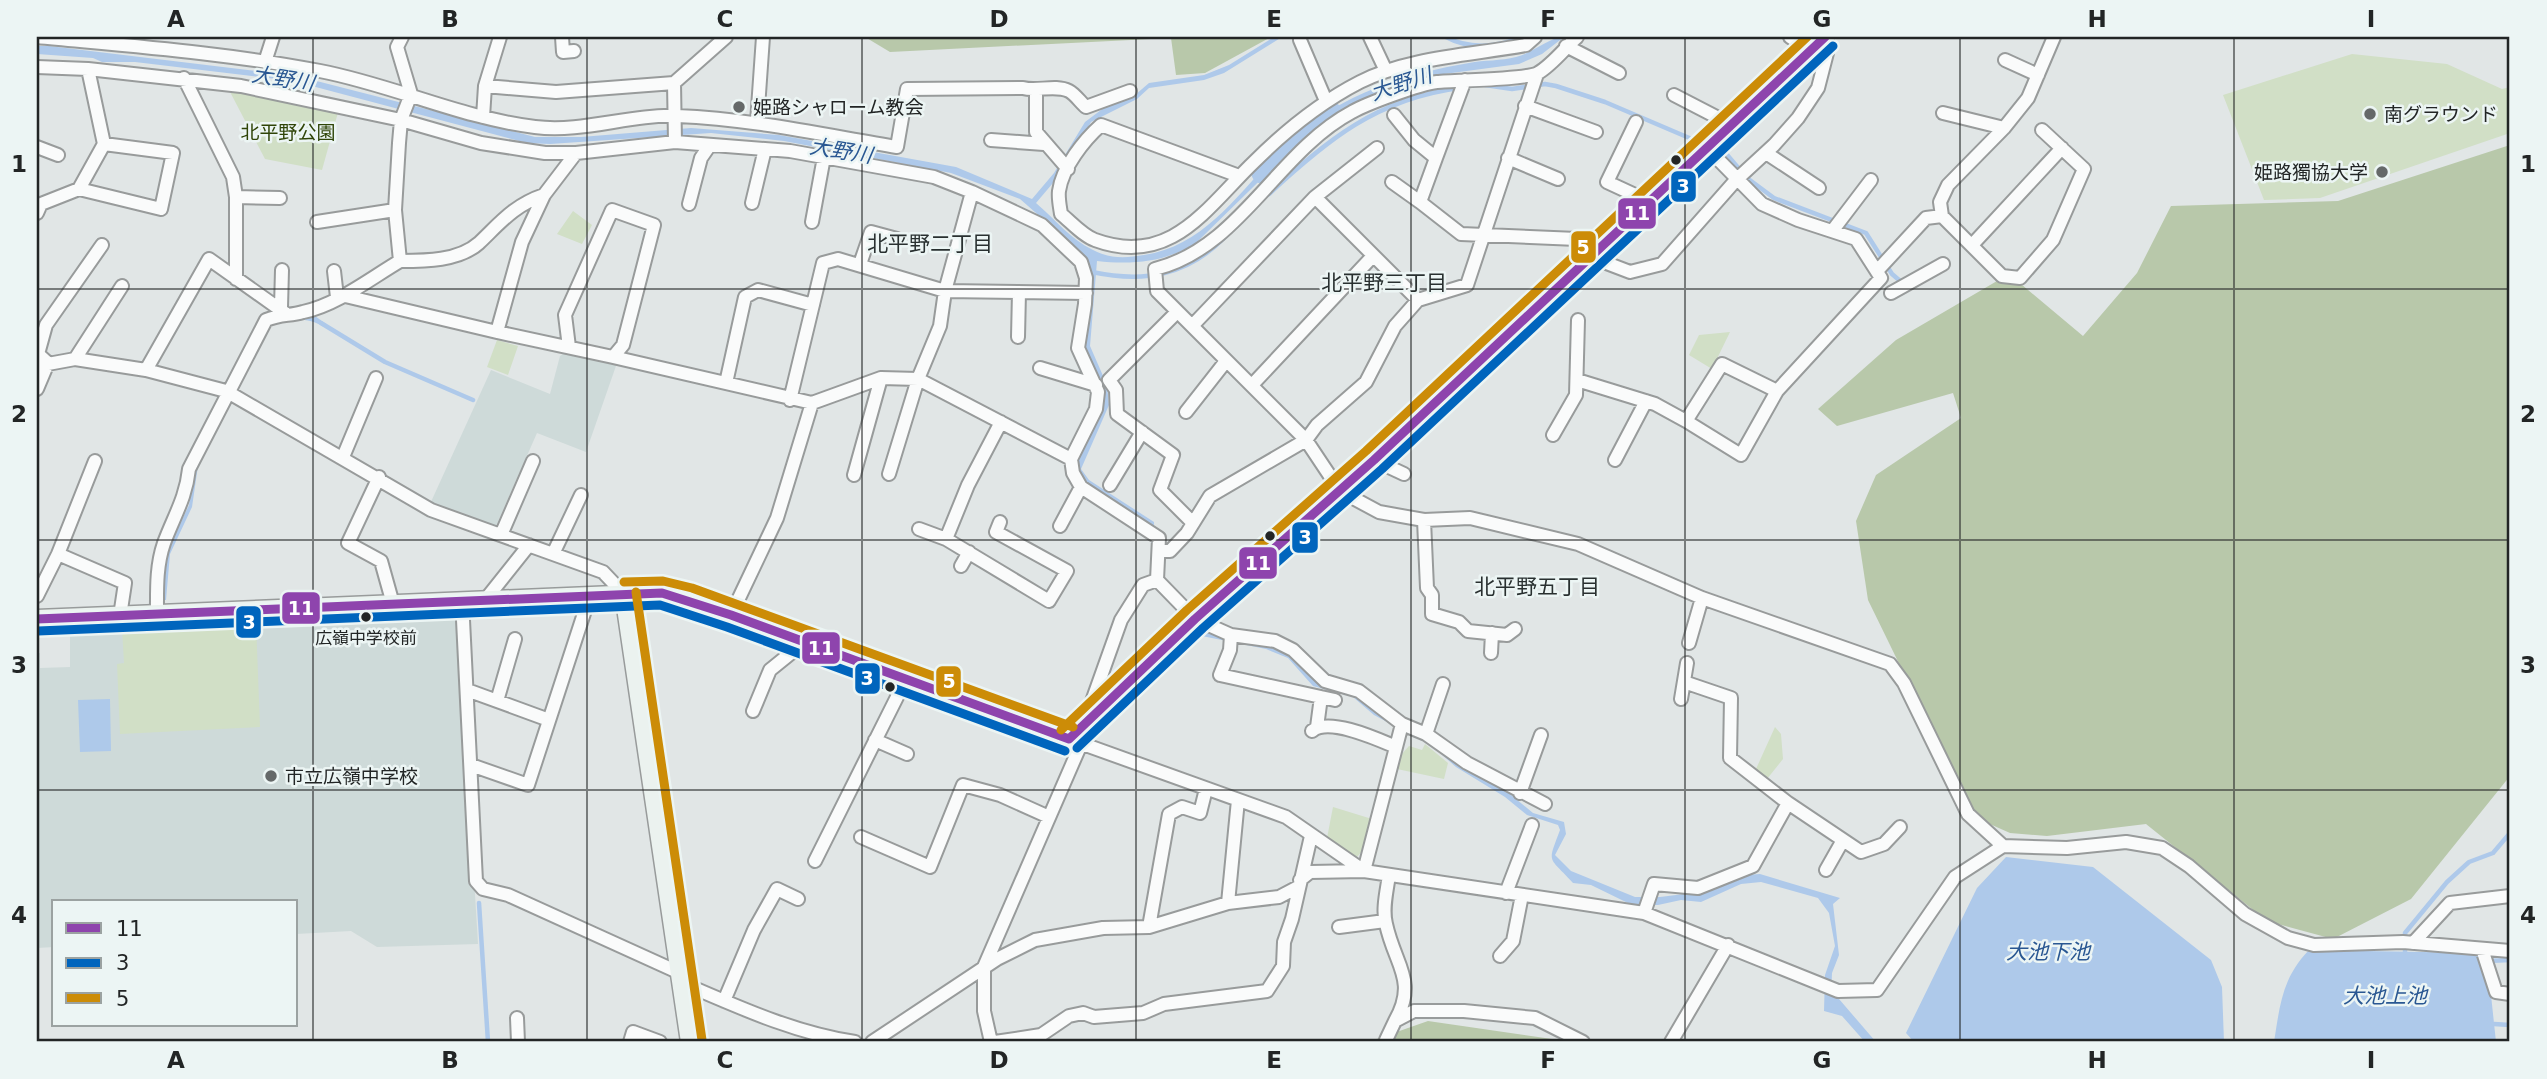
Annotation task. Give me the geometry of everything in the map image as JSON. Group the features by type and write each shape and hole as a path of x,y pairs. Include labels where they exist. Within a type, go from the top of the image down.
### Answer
{"street":[{"path":"37,37 265,62 322,71 411,94 483,117 537,127 584,127 674,116 757,122 897,147 906,89 1023,88 1036,92 1045,89 1069,91 1086,107 1130,91"},
{"path":"265,62 273,37"},
{"path":"483,117 485,86 500,37"},
{"path":"562,37 563,52 574,51"},
{"path":"485,86 556,92 674,83 726,37"},
{"path":"757,122 763,37"},
{"path":"1370,37 1386,71"},
{"path":"1239,176 1101,125 1064,165 1059,191 1061,214 1093,240 1126,246 1159,244 1186,230 1266,149 1326,101 1386,71 1526,45 1535,37"},
{"path":"1159,551 1170,551 1194,523 1210,496 1306,440 1317,425 1366,382 1395,326 1418,300 1467,285 1537,74 1577,37"},
{"path":"1392,182 1461,234 1577,239 1630,272 1662,264 1736,180 1766,153 1798,118 1818,88 1827,53 1810,50 1790,37"},
{"path":"1084,725 1191,624 1374,460 1825,37"},
{"path":"2042,130 2084,169 2053,240 2020,278 2002,276 1942,216 1940,202 1948,185 2004,128 2028,98 2054,37"},
{"path":"397,40 411,94 401,120 396,210 400,261"},
{"path":"1300,40 1326,101"},
{"path":"1566,46 1619,73"},
{"path":"2005,60 2038,75"},
{"path":"37,67 88,69 241,86 401,120 481,143 545,153 576,153 675,142 824,157 934,177 1042,225 1082,262 1086,293 1078,348 1097,385 1096,409 1071,459 1073,473 1081,487 1159,537 1157,580 1191,624 1231,635 1275,642 1293,650 1325,681 1359,691 1399,735"},
{"path":"79,189 104,144 88,69"},
{"path":"1537,74 1433,83 1352,112 1301,149 1250,205 1200,250 1177,263 1155,269 1157,291 1306,440 1340,491 1379,512 1424,520 1470,518 1578,544 1702,598 1890,664 1904,683 1968,814 2003,846"},
{"path":"184,78 233,177 236,197 236,279"},
{"path":"1420,202 1465,80"},
{"path":"674,83 675,142"},
{"path":"1036,92 1037,132 1044,144 1064,165"},
{"path":"1674,95 1732,125"},
{"path":"1525,106 1596,132"},
{"path":"1943,113 2004,128"},
{"path":"1394,115 1413,140 1436,158"},
{"path":"1636,122 1607,182 1648,201"},
{"path":"991,140 1044,144"},
{"path":"37,213 41,204 79,189 161,209 173,153 104,144"},
{"path":"689,204 701,158 710,145"},
{"path":"37,147 58,155"},
{"path":"1706,147 1762,204 1798,220 1856,239 1894,298 1943,264"},
{"path":"1192,326 1315,197 1377,148"},
{"path":"1972,245 2062,148"},
{"path":"752,204 765,149"},
{"path":"497,332 522,242 544,195 576,153"},
{"path":"1766,153 1819,188"},
{"path":"812,222 824,157"},
{"path":"1508,158 1558,179"},
{"path":"1833,230 1871,180"},
{"path":"889,474 918,379 940,326 945,291 971,192"},
{"path":"146,370 209,259 283,310 302,313 339,296 400,261 432,261 461,253 477,244 509,213 527,201 544,195"},
{"path":"236,197 280,198"},
{"path":"1315,197 1372,257 1418,300"},
{"path":"317,222 396,210"},
{"path":"569,346 565,315 612,210 654,225 623,345 614,358"},
{"path":"1042,225 1061,214"},
{"path":"1577,380 1646,401 1686,421 1741,455 1777,391 1926,218 1942,216"},
{"path":"859,264 870,232 894,235"},
{"path":"37,389 42,364 38,355 46,325 102,245"},
{"path":"1252,385 1372,257"},
{"path":"790,400 823,263 838,259 945,291 1086,293"},
{"path":"282,270 283,310"},
{"path":"334,271 339,296"},
{"path":"75,359 122,286"},
{"path":"726,383 745,297 758,290 813,305"},
{"path":"1018,337 1019,292"},
{"path":"339,296 569,346 790,400 812,403 881,378 918,379 1071,459"},
{"path":"156,614 156,576 164,543 187,493 189,469 226,391 266,320 283,310"},
{"path":"1177,313 1109,380 1116,390 1117,414 1173,455 1160,490 1194,523"},
{"path":"1553,435 1576,396 1578,320"},
{"path":"42,364 75,359 146,370 226,391 379,477 431,510 603,572 624,594 690,1042"},
{"path":"1186,412 1226,361"},
{"path":"1686,421 1722,364 1777,391"},
{"path":"1040,368 1097,385"},
{"path":"343,457 376,378"},
{"path":"854,475 881,378"},
{"path":"1615,460 1646,401"},
{"path":"731,615 777,518 812,403"},
{"path":"946,539 968,485 1001,422"},
{"path":"1110,485 1142,432"},
{"path":"1374,460 1404,474"},
{"path":"37,596 58,554 96,461"},
{"path":"501,535 533,461"},
{"path":"379,477 348,543 382,561 393,604"},
{"path":"1060,526 1081,487"},
{"path":"553,554 581,495"},
{"path":"1424,520 1427,588 1432,595 1432,614 1459,622 1468,631 1507,635 1515,629"},
{"path":"919,529 946,539 969,552 1047,606 1067,571 996,532 1000,522"},
{"path":"486,600 529,545"},
{"path":"961,566 969,552"},
{"path":"58,554 125,583 120,616"},
{"path":"1157,580 1143,585 1112,637 1107,662 1049,817 984,967 984,1011 993,1042 1041,1035 1069,1016 1083,1013 1094,1017 1143,1013 1164,1004 1267,991 1283,967 1284,942 1311,836"},
{"path":"37,619 662,593 799,639 1286,817 1364,871"},
{"path":"471,765 528,785 590,595"},
{"path":"1689,643 1702,598"},
{"path":"462,600 476,881 483,889 508,895 680,977 724,1001 831,1039 855,1042"},
{"path":"1490,653 1492,633"},
{"path":"1231,635 1230,650 1220,675 1335,700"},
{"path":"497,701 515,639"},
{"path":"753,711 770,670 791,653 799,639"},
{"path":"1681,699 1688,663"},
{"path":"815,861 906,679"},
{"path":"1684,682 1731,698 1730,758 1788,803 1843,840 1861,852 1884,844 1900,827"},
{"path":"1426,734 1443,684"},
{"path":"467,690 549,720"},
{"path":"1321,696 1314,729 1399,735 1426,734 1467,763 1545,804"},
{"path":"1364,871 1399,735"},
{"path":"1520,793 1541,735"},
{"path":"875,740 907,754"},
{"path":"861,837 930,867 962,785 1000,795 1049,817"},
{"path":"1149,927 1169,814 1182,807 1200,813 1206,789"},
{"path":"1228,903 1238,800"},
{"path":"1644,913 1654,884 1698,888 1754,866 1788,803"},
{"path":"1506,893 1532,825"},
{"path":"1826,870 1843,840"},
{"path":"872,1042 891,1037 984,967 1035,940 1103,928 1158,927 1228,903 1279,897 1310,872 1364,871 1644,913 1838,991 1877,990 1955,877 2003,846 2067,848 2126,842 2162,848 2189,866 2245,914 2288,938 2314,945 2413,943 2510,951"},
{"path":"1386,1040 1405,1003 1408,984 1397,964 1385,921 1389,875"},
{"path":"724,1001 754,930 777,889 798,899"},
{"path":"1500,956 1513,941 1522,895"},
{"path":"2413,943 2450,903 2510,896"},
{"path":"1339,927 1385,921"},
{"path":"1671,1042 1728,945"},
{"path":"2482,949 2496,992 2510,994"},
{"path":"1395,1021 1414,1011 1535,1018 1583,1042"},
{"path":"517,1018 518,1042"},
{"path":"630,1042 633,1032 660,1042"}],"shaded area":[{"path":"566,352 617,363 586,452 537,433 496,526 430,504 491,370 550,394 560,356"},
{"name":"市立広嶺中学校","path":"458,613 478,944 377,947 351,931 298,934 298,900 52,900 52,947 37,948 37,653 40,653 40,668 70,667 70,632"}],"green space":[{"path":"865,37 1271,37 1205,73 1176,75 1171,38 890,52"},
{"name":"南グラウンド","path":"2352,54 2447,64 2502,89 2510,87 2510,133 2320,198 2264,200 2223,95"},
{"name":"北平野公園","path":"228,88 339,109 322,170 265,159"},
{"path":"2510,145 2510,776 2411,899 2333,939 2267,921 2146,824 2047,836 2010,833 1974,817 1868,600 1856,521 1876,475 1961,418 1953,393 1837,426 1818,409 1896,340 2009,274 2083,336 2137,273 2171,206 2338,201"},
{"path":"573,211 592,225 582,244 557,234"},
{"path":"1730,332 1712,369 1689,355 1699,335"},
{"path":"497,340 518,346 508,375 487,367"},
{"path":"256,622 260,727 120,734 117,664 124,663 122,629"},
{"path":"1775,727 1781,734 1783,759 1767,779 1756,769"},
{"path":"1425,744 1448,763 1444,779 1397,769 1400,756 1409,746 1422,750"},
{"path":"1333,807 1372,819 1365,848 1357,857 1327,838"},
{"path":"1428,1021 1552,1039 1556,1042 1368,1042"}],"water":[{"path":"1274,37 1282,37 1224,73 1204,80 1149,88 1137,99 1091,122 1064,170 1036,203 1077,240 1099,253 1131,257 1170,248 1193,236 1214,220 1287,143 1325,113 1344,102 1404,78 1469,63 1516,57 1564,37 1542,54 1519,64 1429,76 1358,102 1302,139 1196,243 1149,261 1097,261 1090,346 1107,385 1109,405 1081,469 1089,480 1154,522 1155,576 1186,615 1277,645 1505,790 1533,813 1564,822 1566,834 1555,855 1571,871 1635,897 1700,892 1746,875 1760,874 1840,898 1833,904 1839,955 1832,973 1831,996 1839,999 1876,1042 1865,1042 1842,1016 1824,1011 1825,975 1835,946 1829,913 1818,898 1761,882 1741,884 1701,902 1681,900 1658,905 1632,905 1591,885 1573,883 1552,859 1560,830 1558,825 1527,815 1505,797 1456,767 1432,746 1374,715 1353,697 1313,686 1288,658 1266,649 1202,636 1153,586 1151,537 1087,487 1076,465 1099,415 1083,348 1089,268 1083,254 1020,199 951,173 784,141 711,133 550,144 527,143 293,81 135,62 102,62 93,58 37,54 37,46 49,46 297,76 535,137 581,137 691,128 779,135 956,167 1032,199 1054,173 1085,122 1105,107 1135,95 1149,83 1204,75 1229,65"},
{"path":"488,238 432,265 400,267 315,316 326,324 324,327 310,321 296,320 267,327 199,459 192,507 170,554 166,600 162,600 166,553 189,505 197,458 265,324 287,318 400,264 432,262"},
{"path":"110,699 111,751 80,752 78,700"},
{"name":"大池下池","path":"2006,857 2093,867 2211,960 2222,987 2224,1042 1914,1042 1906,1033 1977,888"},
{"name":"大池上池","path":"2309,950 2479,953 2491,995 2496,1042 2274,1042 2288,982"}],"waterway":[{"path":"1446,37 1464,44 1483,46 1520,37"},
{"path":"1485,85 1512,89 1545,84 1556,86 1605,102 1694,140"},
{"path":"1269,194 1333,140 1378,112 1430,93 1459,88"},
{"name":"大野川","path":"1263,172 1295,135 1329,112"},
{"path":"1723,150 1740,170"},
{"path":"1747,178 1774,198 1866,233 1892,274 1899,280"},
{"path":"1092,272 1129,277 1164,273 1196,260 1225,237"},
{"path":"321,323 385,362 473,400"},
{"path":"2405,952 2405,933 2447,882 2469,862 2493,853 2510,833"},
{"path":"479,903 488,1042"},
{"path":"2487,961 2510,960"},
{"path":"2494,1024 2510,1025"}],"transit line":[{"name":"5","path":"1061,730 1187,610 1366,451 1807,37"},
{"name":"11","path":"1069,739 1195,619 1374,460 1825,37"},
{"name":"3","path":"1077,748 1203,628 1382,469 1833,46"},
{"name":"5","path":"624,582 663,581 692,588 1073,727"},
{"name":"5","path":"636,592 702,1040"},
{"name":"11","path":"37,619 662,593 731,615 1069,739"},
{"name":"3","path":"38,631 660,605 1065,751"}],"place":[{"name":"姫路シャローム教会","path":"739,107"},
{"name":"南グラウンド","path":"2370,114"},
{"name":"姫路獨協大学","path":"2382,172"},
{"name":"広嶺中学校前","path":"366,617"},
{"name":"市立広嶺中学校","path":"271,776"}],"district":[{"name":"北平野二丁目","path":"930,244"},
{"name":"北平野三丁目","path":"1384,283"},
{"name":"北平野五丁目","path":"1537,587"}]}
